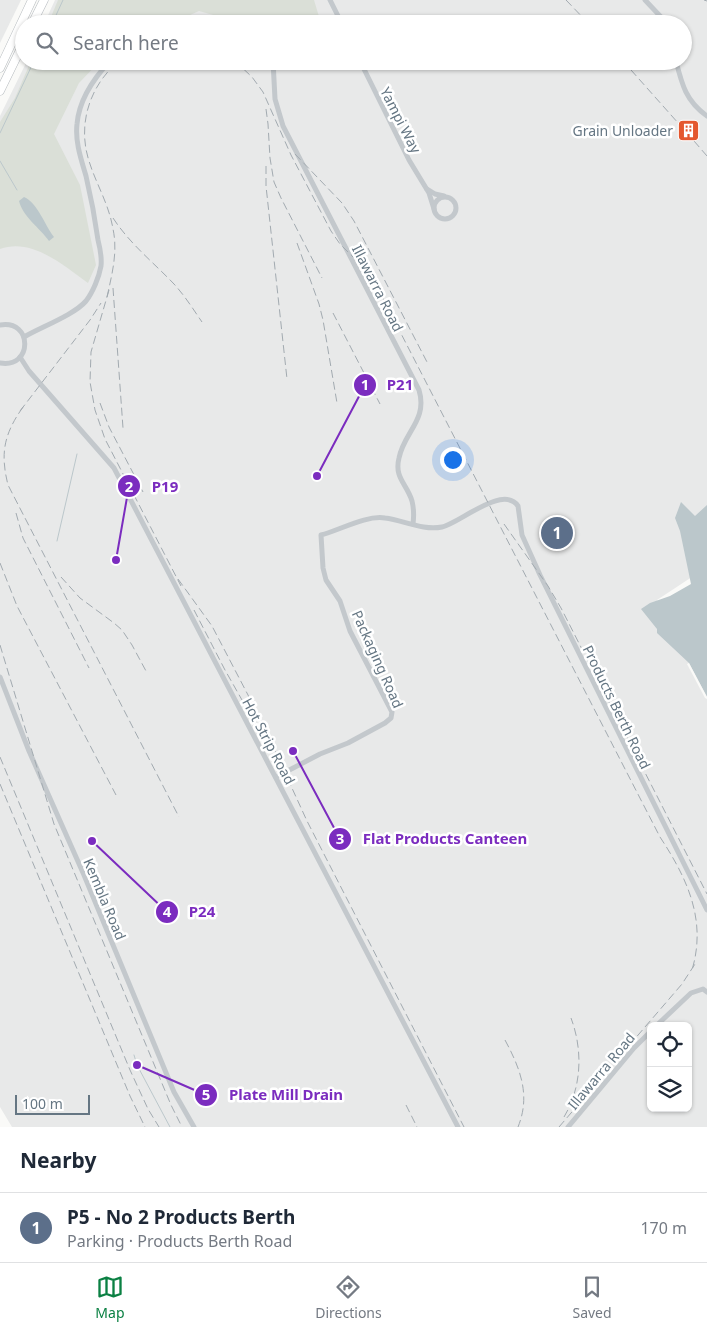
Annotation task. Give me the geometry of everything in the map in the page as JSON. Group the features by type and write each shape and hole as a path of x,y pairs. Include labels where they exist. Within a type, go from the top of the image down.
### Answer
{"main road":[{"path":"25,15 32,0"},
{"path":"36,15 44,0"},
{"path":"0,68 15,36"},
{"path":"0,91 15,60"}],"street":[{"path":"330,0 338,15"},
{"path":"645,0 659,15"},
{"path":"24,337 81,306 90,294 99,272 101,263 100,253 93,207 77,145 77,124 88,90 103,70"},
{"name":"Illawarra Road","path":"273,70 275,99 284,126 422,401 420,414 399,456 397,472 412,500 413,524"},
{"name":"Yampi Way","path":"364,70 409,160 429,193 434,209"},
{"path":"678,70 683,87 689,99 699,111 707,116"},
{"path":"425,187 435,194 447,196 452,198 456,205 456,211 446,219 441,218 434,209 438,199 447,196"},
{"path":"0,319 2,325 14,326 20,331 24,337 25,347 20,357 10,363 0,363"},
{"name":"Hot Strip Road","path":"20,357 29,371 114,468 458,1127"},
{"name":"Products Berth Road","path":"413,524 435,528 443,527 500,499 516,503 519,510 522,535 540,575 707,910"},
{"name":"Packaging Road","path":"276,777 320,754 348,743 391,718 392,712 350,631 340,600 324,574 321,535 369,519 383,517 413,524"},
{"name":"Kembla Road","path":"0,677 29,751 84,875 174,1092 194,1127"},
{"path":"660,1022 691,993 705,990"},
{"name":"Illawarra Road","path":"568,1127 647,1035"}],"shaded area":[{"path":"0,0 21,0 0,43"},
{"path":"55,0 707,0 707,567 657,600 707,649 707,1127 12,1127 0,1107 0,116 23,70 692,70 692,15 48,15"},
{"path":"58,0 314,0 318,15 213,15 199,11 190,15 52,15"},
{"path":"27,70 91,70 79,83 54,134 80,185 96,265 88,283 47,255 36,250 12,246 0,249 0,122 15,98"},
{"path":"24,197 37,209 54,237 49,241 21,207 19,201"},
{"path":"681,502 695,516 707,505 707,697 689,663 657,633 657,629 641,609 691,584 680,531 675,518"}],"pier":[{"path":"689,663 707,697 707,699 687,664"}],"waterway":[{"path":"56,15 63,0"},
{"path":"0,133 30,70"},
{"path":"0,161 17,190"},
{"path":"57,541 77,454"},
{"path":"134,1055 137,1065 170,1127"}],"railway":[{"path":"566,0 580,15"},
{"path":"107,297 114,263 114,238 109,211 89,161 85,133 86,119 94,93 110,70"},
{"path":"245,70 263,92 291,155 331,231 340,244 366,270 375,283 686,884 696,917 696,952 692,970"},
{"path":"631,70 679,124"},
{"path":"266,109 274,182 322,278"},
{"path":"694,141 707,156"},
{"path":"295,154 342,203 354,221 427,362"},
{"path":"266,166 266,186 287,379"},
{"path":"113,218 134,245 178,289 202,322"},
{"path":"297,243 319,304 337,403"},
{"path":"113,288 123,428"},
{"path":"109,290 91,352 90,382 95,410 105,439 181,586"},
{"path":"20,411 101,303"},
{"path":"333,313 380,404"},
{"path":"100,403 109,427 143,492"},
{"path":"23,407 12,426 5,444 4,463 8,485 179,817"},
{"path":"16,513 23,538 89,668"},
{"path":"504,524 548,586 561,608 707,894"},
{"path":"0,563 17,606 116,795"},
{"path":"61,577 80,598 122,630 146,671"},
{"path":"178,579 212,626 260,718 307,821 464,1127"},
{"path":"194,610 242,700"},
{"path":"0,645 54,824 171,1105 182,1127"},
{"path":"0,757 130,1070 148,1109 159,1127"},
{"path":"0,784 130,1096 145,1127"},
{"path":"559,1127 682,984 695,964"},
{"path":"564,1117 574,1093 579,1068 578,1043 571,1018"},
{"path":"505,1040 519,1071 524,1093 524,1104 518,1127"},
{"path":"406,1105 417,1127"}],"place":[{"name":"Grain Unloader","path":"689,130"},
{"name":"P21","path":"317,476"},
{"name":"P5 - No 2 Products Berth","path":"557,533"},
{"name":"P19","path":"116,560"},
{"name":"Flat Products Canteen","path":"293,751"},
{"name":"P24","path":"92,841"},
{"name":"Plate Mill Drain","path":"137,1065"}]}
